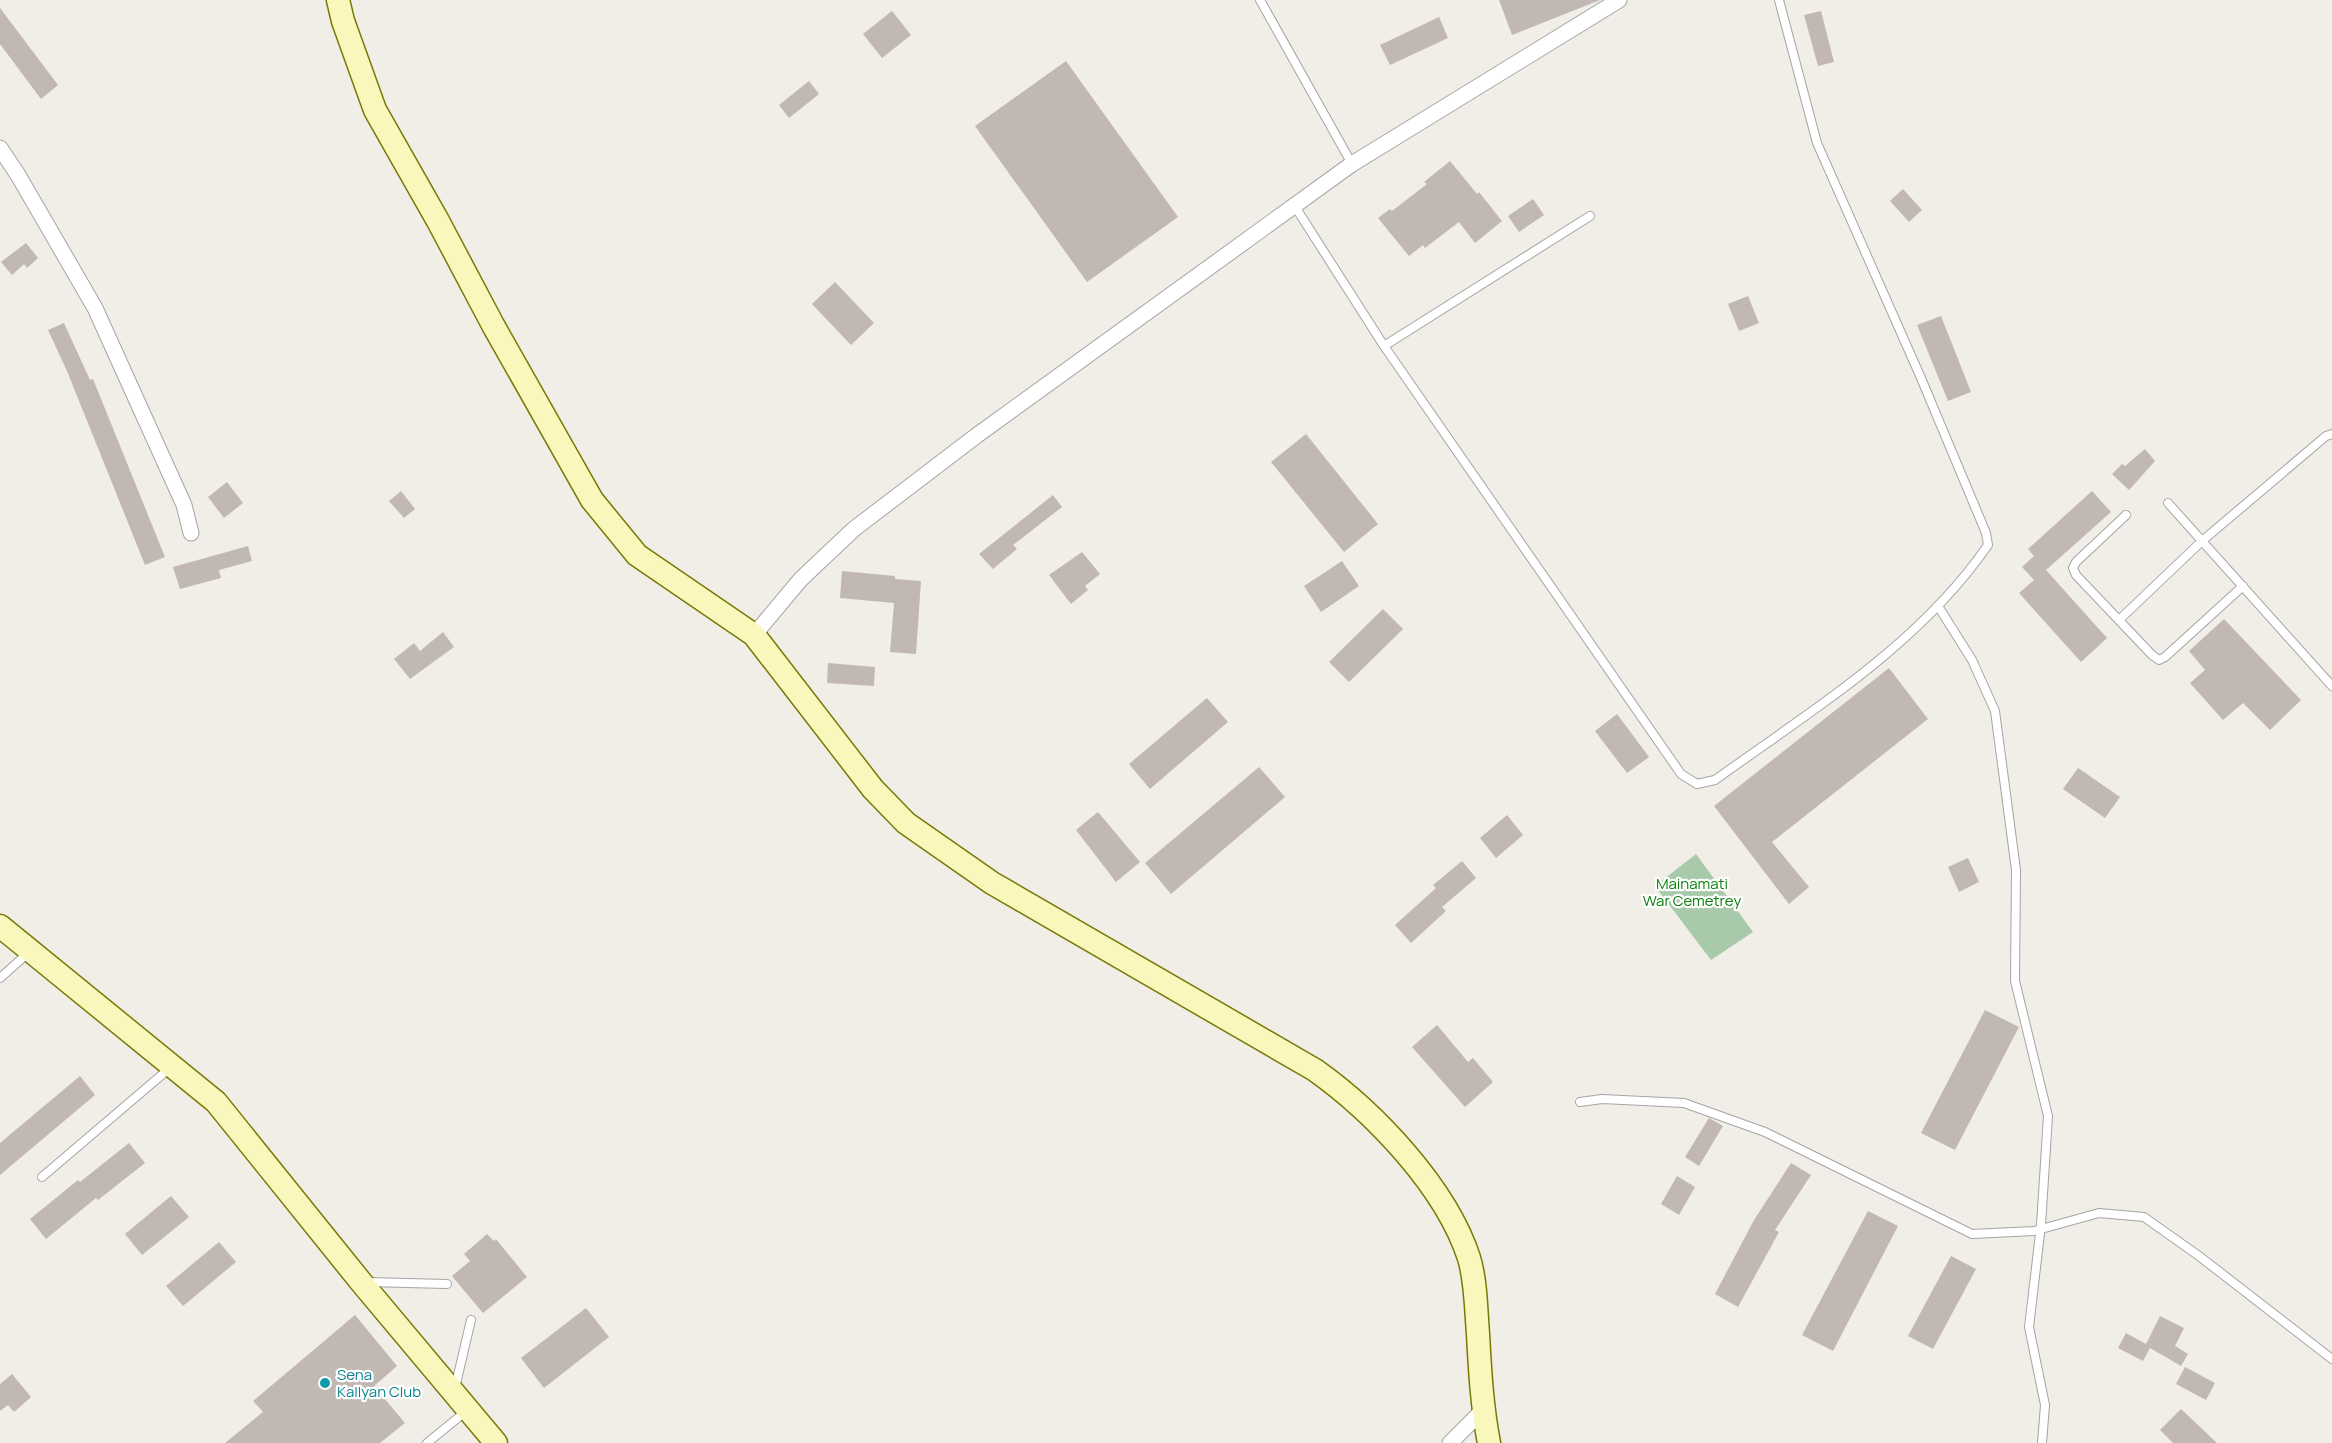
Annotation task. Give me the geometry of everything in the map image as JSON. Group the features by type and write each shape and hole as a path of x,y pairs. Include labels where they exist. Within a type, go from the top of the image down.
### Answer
{"main road":[{"path":"338,0 343,21 375,110 592,500 637,555 754,635 873,789 906,823 992,883 1315,1070 1346,1092 1396,1142 1447,1209 1469,1258 1476,1306 1482,1411 1489,1443"},
{"path":"0,926 216,1102 361,1282 496,1443"}],"street":[{"path":"754,635 801,579 854,529 976,436 1352,164 1619,0"},
{"path":"0,148 18,174 95,308 184,505 191,533"},
{"path":"1450,1443 1482,1411"}],"lane":[{"path":"1260,0 1352,164"},
{"path":"1294,204 1384,346 1681,774 1697,784 1715,780 1829,698 1900,643 1938,606 1988,545 1986,533 1921,378 1817,143 1779,0"},
{"path":"1384,346 1590,216"},
{"path":"2119,620 2202,541 2326,436 2332,434"},
{"path":"2168,503 2332,686"},
{"path":"2126,515 2076,562 2073,568 2076,575 2152,656 2159,660 2165,657 2243,586"},
{"path":"1938,606 1972,660 1995,711 2016,870 2015,981 2048,1116 2040,1230 2029,1327 2045,1405 2042,1443"},
{"path":"0,978 31,951"},
{"path":"42,1178 173,1065"},
{"path":"1580,1102 1602,1099 1684,1102 1765,1132 1972,1234 2040,1230 2099,1213 2144,1217 2199,1256 2332,1359"},
{"path":"361,1282 447,1284"},
{"path":"427,1443 461,1401 471,1320"}],"green space":[{"name":"Mainamati War Cemetrey","path":"1696,854 1753,932 1711,960 1655,886"}],"building":[{"path":"1499,0 1600,0 1512,35"},
{"path":"0,8 58,85 41,99 0,44"},
{"path":"892,11 911,35 882,58 863,34"},
{"path":"1821,11 1834,62 1818,66 1804,15"},
{"path":"1439,17 1448,38 1390,65 1380,45"},
{"path":"1066,61 1178,217 1087,282 975,126"},
{"path":"809,81 819,94 789,118 779,105"},
{"path":"1450,161 1502,221 1475,243 1459,222 1425,248 1423,245 1409,256 1378,218 1390,209 1392,211 1427,184 1424,182"},
{"path":"1903,189 1922,210 1909,222 1890,201"},
{"path":"1533,199 1544,215 1519,232 1508,216"},
{"path":"26,243 38,258 27,268 24,264 12,275 1,262"},
{"path":"835,282 874,323 851,345 812,304"},
{"path":"1748,296 1759,323 1739,331 1728,304"},
{"path":"1941,316 1971,392 1948,401 1917,325"},
{"path":"64,323 90,380 93,379 165,557 145,565 67,371 48,330"},
{"path":"1306,434 1378,524 1344,552 1271,462"},
{"path":"2145,449 2155,461 2129,490 2112,474 2122,464 2125,466"},
{"path":"227,482 243,503 224,518 208,497"},
{"path":"401,491 415,509 404,518 389,501"},
{"path":"2092,491 2111,512 2046,570 2107,638 2081,662 2019,593 2034,580 2022,567 2034,556 2028,549"},
{"path":"1053,495 1062,507 1013,545 1017,549 993,569 979,554"},
{"path":"248,546 252,561 219,570 221,578 180,589 173,567"},
{"path":"1082,552 1100,574 1085,586 1088,590 1071,604 1049,575"},
{"path":"1342,561 1359,586 1321,612 1304,586"},
{"path":"842,571 921,581 916,654 890,652 894,603 840,598"},
{"path":"1383,609 1403,629 1349,682 1329,662"},
{"path":"2224,619 2301,700 2270,730 2243,703 2223,720 2190,683 2205,670 2189,651"},
{"path":"443,632 454,647 410,679 394,659 414,643 420,651"},
{"path":"828,663 875,667 874,686 827,683"},
{"path":"1889,668 1928,719 1772,842 1809,887 1789,904 1714,806"},
{"path":"1207,698 1228,722 1150,789 1129,764"},
{"path":"1617,714 1649,757 1627,773 1595,731"},
{"path":"1259,767 1285,797 1171,894 1145,863"},
{"path":"2078,768 2120,797 2105,818 2063,789"},
{"path":"1098,812 1140,862 1116,882 1076,830"},
{"path":"1507,815 1523,835 1496,858 1480,838"},
{"path":"1968,858 1979,882 1959,892 1948,867"},
{"path":"1462,861 1476,878 1442,907 1446,911 1411,943 1395,925 1436,888 1433,885"},
{"path":"1985,1010 2019,1027 1955,1150 1921,1133"},
{"path":"1437,1025 1468,1062 1473,1058 1493,1082 1465,1107 1412,1047"},
{"path":"80,1076 95,1095 0,1175 0,1143"},
{"path":"1709,1118 1723,1126 1699,1166 1685,1157"},
{"path":"129,1143 145,1163 98,1200 96,1198 46,1239 30,1219"},
{"path":"1791,1163 1811,1175 1775,1230 1779,1232 1738,1307 1715,1294 1754,1220"},
{"path":"1677,1176 1695,1187 1679,1215 1661,1204"},
{"path":"171,1196 189,1217 142,1255 125,1234"},
{"path":"1868,1211 1898,1226 1833,1351 1802,1335"},
{"path":"487,1234 494,1241 496,1239 527,1277 483,1313 452,1276 470,1261 464,1254"},
{"path":"219,1242 236,1262 183,1306 166,1286"},
{"path":"1951,1256 1976,1269 1933,1349 1908,1336"},
{"path":"586,1308 609,1337 544,1388 521,1358"},
{"name":"Sena Kallyan Club","path":"355,1315 397,1366 374,1386 405,1423 380,1443 225,1443 263,1412 253,1401"},
{"path":"2160,1316 2184,1328 2175,1346 2188,1354 2181,1366 2150,1348 2143,1361 2118,1348 2126,1333 2146,1344"},
{"path":"2185,1367 2215,1383 2206,1400 2176,1384"},
{"path":"12,1374 31,1397 14,1412 8,1405 0,1411 0,1384"},
{"path":"2181,1409 2217,1443 2173,1443 2160,1430"}],"place":[{"name":"Sena Kallyan Club","path":"325,1383"}]}
